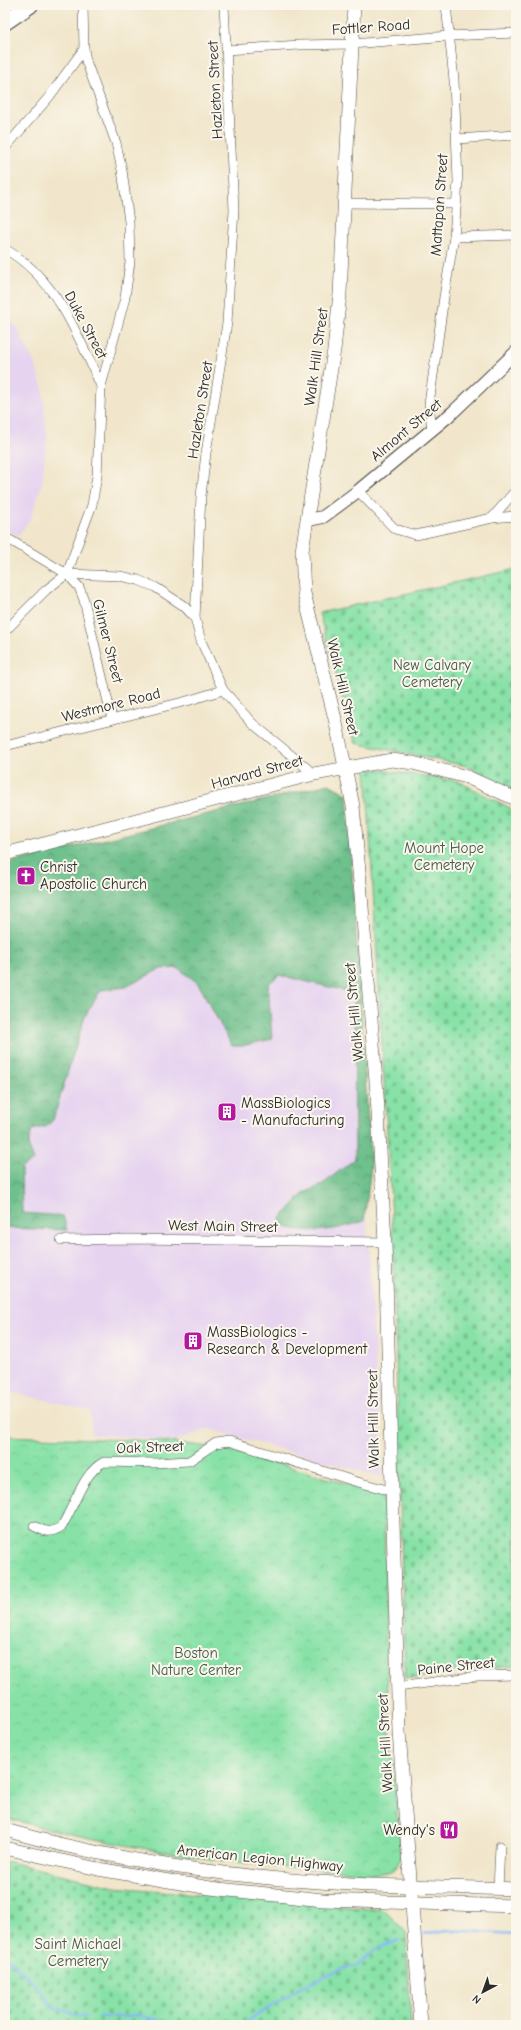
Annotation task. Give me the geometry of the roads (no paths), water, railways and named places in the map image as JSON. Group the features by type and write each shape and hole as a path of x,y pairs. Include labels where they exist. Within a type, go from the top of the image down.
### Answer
{"highway":[{"path":"5,22 30,5"}],"main road":[{"name":"Walk Hill Street","path":"354,5 340,294 335,343 302,551 304,593 336,723 344,769 353,806 360,882 377,1094 385,1242 399,1732 421,2025"},
{"name":"Harvard Street","path":"5,854 314,774 392,760 413,763 467,777 516,799"},
{"name":"American Legion Highway","path":"5,1830 87,1851 197,1869 306,1880 411,1886 516,1889"},
{"path":"5,1848 98,1869 210,1888 323,1900 412,1904 516,1906"}],"street":[{"path":"5,631 46,590 67,574 92,505 97,476 101,386 125,298 130,262 129,222 122,170 116,143 86,61 84,48 83,5"},
{"name":"Hazleton Street","path":"224,5 234,210 232,261 227,330 206,454 201,496 195,618 201,641 223,690 252,723 314,774"},
{"name":"Mattapan Street","path":"432,430 429,404 454,237 456,204 457,139 454,80 448,36 446,5"},
{"name":"Fottler Road","path":"227,50 299,45 352,44 448,36 516,33"},
{"path":"5,148 49,97 84,48"},
{"path":"457,139 516,135"},
{"path":"344,203 456,204"},
{"path":"454,237 516,235"},
{"name":"Duke Street","path":"5,249 19,257 44,282 60,301 76,330 101,386"},
{"name":"Almont Street","path":"308,520 323,517 358,491 432,430 516,352"},
{"path":"492,518 516,490"},
{"path":"358,491 395,529 416,535 492,518 516,516"},
{"path":"5,537 67,574 120,576 138,580 155,587 184,606 195,618"},
{"name":"Gilmer Street","path":"67,574 79,587 84,600 112,720"},
{"name":"Westmore Road","path":"5,746 112,720 223,690"},
{"name":"West Main Street","path":"61,1240 129,1239 385,1242"},
{"name":"Oak Street","path":"34,1526 44,1532 54,1532 62,1526 88,1474 97,1465 104,1462 154,1463 189,1461 216,1443 229,1441 354,1481 391,1490"},
{"name":"Paine Street","path":"398,1687 477,1676 516,1675"},
{"path":"498,1889 500,1846"}],"waterway":[{"path":"424,1934 447,1930 516,1934"},
{"path":"242,2025 298,1989 342,1969 356,1966 375,1950 398,1940"},
{"path":"5,1956 29,1978 55,2009 67,2010 75,2015 87,2016"},
{"path":"99,2017 136,2015 182,2025"}],"place":[{"name":"Christ Apostolic Church","path":"26,876"},
{"name":"MassBiologics - Manufacturing","path":"227,1112"},
{"name":"MassBiologics - Research & Development","path":"193,1341"},
{"name":"Wendy's","path":"449,1830"}],"park label":[{"name":"New Calvary Cemetery","path":"432,674"},
{"name":"Mount Hope Cemetery","path":"444,856"},
{"name":"Boston Nature Center","path":"196,1662"},
{"name":"Saint Michael Cemetery","path":"78,1952"}]}
